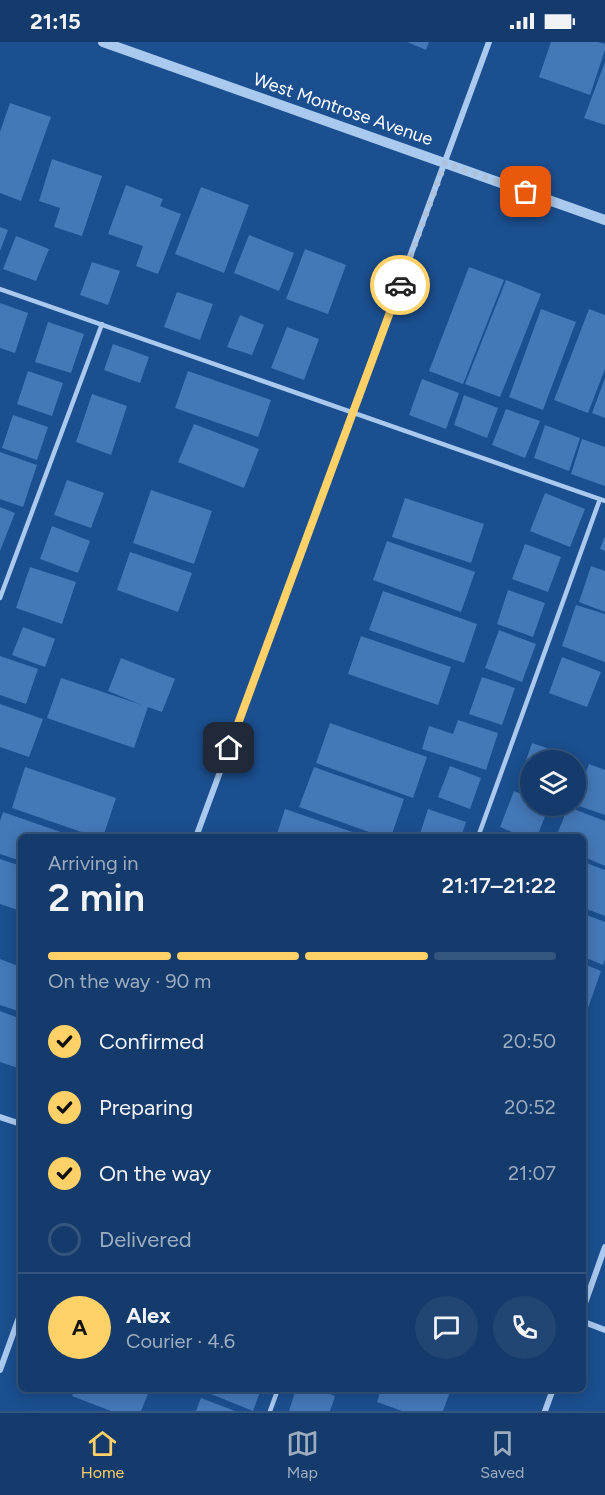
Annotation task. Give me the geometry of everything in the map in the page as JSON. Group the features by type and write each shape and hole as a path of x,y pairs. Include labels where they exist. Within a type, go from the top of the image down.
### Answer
{"street":[{"name":"West Montrose Avenue","path":"103,42 605,220"},
{"path":"197,834 489,42"},
{"path":"0,1117 18,1123"},
{"path":"586,1300 605,1247"},
{"path":"0,1370 18,1320"},
{"path":"586,1323 605,1330"},
{"path":"545,1411 552,1392"}],"lane":[{"path":"0,289 602,500 479,834"},
{"path":"0,598 102,324"},
{"path":"270,1411 277,1392"}],"building":[{"path":"407,42 429,42 426,50"},
{"path":"551,42 605,44 590,95 539,77"},
{"path":"605,62 605,125 584,118"},
{"path":"10,103 51,117 21,201 0,193 0,132"},
{"path":"52,159 102,176 82,236 54,227 60,208 39,201"},
{"path":"126,185 163,199 160,206 181,214 158,274 136,266 143,246 108,234"},
{"path":"201,187 249,205 224,273 175,254"},
{"path":"0,227 8,230 0,251"},
{"path":"249,235 294,253 279,291 234,273"},
{"path":"16,236 49,249 36,281 3,269"},
{"path":"305,249 346,265 328,314 286,299"},
{"path":"92,262 120,271 108,305 80,295"},
{"path":"469,267 504,280 463,384 429,371"},
{"path":"506,280 541,294 500,397 465,384"},
{"path":"177,292 213,304 200,340 164,327"},
{"path":"0,303 28,313 15,353 0,348"},
{"path":"541,309 576,322 543,410 509,397"},
{"path":"589,309 605,315 605,369 588,413 554,400"},
{"path":"240,315 264,325 252,355 227,347"},
{"path":"48,322 84,334 71,373 35,362"},
{"path":"287,327 319,339 304,380 271,368"},
{"path":"113,344 149,357 140,383 104,370"},
{"path":"28,371 63,383 52,416 17,404"},
{"path":"188,371 271,400 258,437 175,408"},
{"path":"605,378 605,418 592,413"},
{"path":"422,379 459,393 446,429 409,415"},
{"path":"92,394 127,406 111,455 76,442"},
{"path":"464,395 498,408 487,438 454,425"},
{"path":"506,409 540,421 525,458 492,445"},
{"path":"13,415 48,427 37,460 2,448"},
{"path":"194,424 259,449 244,488 178,462"},
{"path":"545,425 580,438 569,471 534,458"},
{"path":"582,439 605,447 605,486 571,474"},
{"path":"0,452 37,465 23,507 0,499"},
{"path":"67,480 104,493 91,528 54,515"},
{"path":"151,490 212,511 194,564 133,543"},
{"path":"545,493 585,509 570,547 530,531"},
{"path":"405,498 484,524 471,563 392,537"},
{"path":"0,507 15,513 0,551"},
{"path":"52,526 90,541 78,573 40,559"},
{"path":"605,536 605,551 600,549"},
{"path":"387,541 475,572 461,612 373,580"},
{"path":"525,544 561,557 548,592 512,579"},
{"path":"130,552 192,573 178,612 117,590"},
{"path":"591,566 605,571 605,612 579,602"},
{"path":"30,567 76,582 62,624 16,608"},
{"path":"508,590 545,603 533,637 497,624"},
{"path":"383,591 477,624 464,663 369,630"},
{"path":"576,605 605,614 605,662 562,646"},
{"path":"23,627 55,639 45,667 12,655"},
{"path":"499,630 536,644 522,682 485,668"},
{"path":"361,636 451,667 438,705 348,674"},
{"path":"0,656 38,669 26,704 0,695"},
{"path":"562,657 601,672 587,707 549,693"},
{"path":"121,658 175,679 162,712 148,707 134,748 47,718 61,678 142,705 108,691"},
{"path":"482,677 515,688 502,725 469,714"},
{"path":"0,704 43,719 29,757 0,747"},
{"path":"458,720 498,733 486,770 422,749 429,726 453,734"},
{"path":"330,723 427,757 413,798 316,763"},
{"path":"532,743 552,750 530,750"},
{"path":"589,764 605,770 605,815 586,808 586,772"},
{"path":"450,766 481,778 470,809 438,797"},
{"path":"25,767 116,798 104,834 87,834 12,808"},
{"path":"314,767 404,799 392,834 375,834 299,807"},
{"path":"514,791 520,793 520,816 545,816 538,834 517,834 500,827"},
{"path":"285,809 358,834 277,834"},
{"path":"428,809 466,822 462,834 420,834"},
{"path":"3,812 66,834 18,834 18,860 0,854 0,821"},
{"path":"586,814 605,821 605,866 586,858 586,834 557,834 564,816 586,816"},
{"path":"0,859 18,865 18,910 0,904"},
{"path":"586,863 605,870 605,916 586,909"},
{"path":"586,915 605,922 603,965 586,958"},
{"path":"0,959 18,966 18,1011 0,1005"},
{"path":"586,965 601,971 586,1010"},
{"path":"0,1011 18,1018 18,1068 0,1062"},
{"path":"74,1392 149,1392 141,1411 111,1411 72,1396"},
{"path":"212,1392 260,1392 253,1411 211,1394"},
{"path":"295,1392 324,1392 335,1396 330,1411 289,1411"},
{"path":"380,1392 450,1392 443,1411 402,1411 377,1402"},
{"path":"201,1398 235,1411 196,1411"}],"way so far":[{"path":"400,285 445,163 526,192"}],"route":[{"path":"229,748 400,285"}]}
